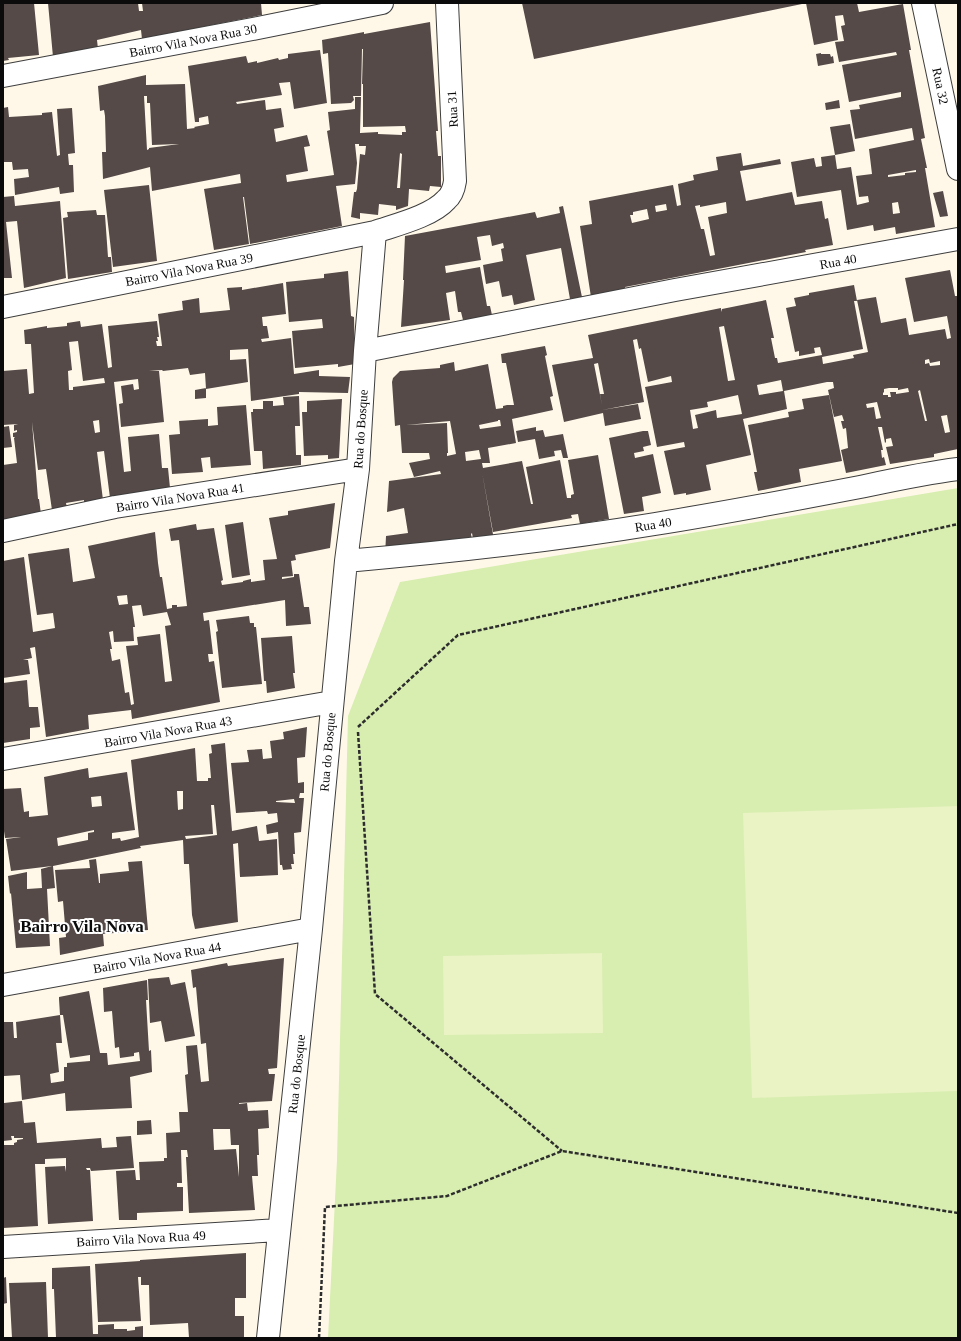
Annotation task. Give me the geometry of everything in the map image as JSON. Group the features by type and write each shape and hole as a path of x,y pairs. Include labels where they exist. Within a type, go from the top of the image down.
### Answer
{"street":[{"name":"Bairro Vila Nova Rua 30","path":"3,76 250,30 382,3"},
{"name":"Rua 31","path":"375,232 438,208 447,200 453,191 456,181 447,3"},
{"name":"Rua 32","path":"923,3 958,169"},
{"name":"Bairro Vila Nova Rua 39","path":"3,307 375,232"},
{"name":"Rua do Bosque","path":"268,1338 311,929 346,561 358,469 365,351 375,232"},
{"name":"Rua 40","path":"365,351 675,290 958,239"},
{"name":"Rua 40","path":"346,561 434,554 512,545 655,524 788,501 930,472 958,468"},
{"name":"Bairro Vila Nova Rua 41","path":"3,531 115,507 358,469"},
{"name":"Bairro Vila Nova Rua 43","path":"3,759 332,702"},
{"name":"Bairro Vila Nova Rua 44","path":"3,985 311,929"},
{"name":"Bairro Vila Nova Rua 49","path":"3,1247 279,1230"}],"path":[{"path":"562,1151 375,994 358,727 458,635 958,524"},
{"path":"319,1338 324,1207 447,1196 562,1151 958,1212"}],"green space":[{"path":"958,488 958,1338 328,1338 337,1160 348,716 400,582"},
{"path":"958,806 958,1091 752,1098 743,813"},
{"path":"602,953 603,1033 444,1035 443,956"}],"building":[{"path":"3,3 34,3 39,55 8,58 9,60 3,61"},
{"path":"48,3 138,3 139,11 143,11 142,3 261,3 262,15 142,39 141,30 97,40 98,49 53,57"},
{"path":"522,3 802,3 802,4 534,59"},
{"path":"806,3 857,3 859,12 903,4 911,50 909,50 925,138 921,139 927,168 925,168 935,227 896,234 895,227 874,231 873,225 847,230 841,190 797,197 791,162 814,158 816,167 822,166 821,157 835,155 837,169 851,167 857,205 869,202 868,196 859,197 856,176 872,174 869,149 914,140 912,128 855,139 850,110 860,109 859,105 901,97 901,92 849,102 842,65 897,55 896,52 839,62 835,42 844,41 841,26 845,25 843,15 835,16 838,40 814,45","holes":["916,170 916,172 905,173 905,175 888,177 888,175","898,202 900,213 893,214 892,203"]},
{"path":"430,22 438,131 436,131 438,156 441,156 441,187 430,186 429,191 409,189 408,206 396,210 396,206 379,204 378,215 360,213 360,219 351,217 354,192 356,192 357,189 360,154 365,155 366,146 359,146 359,144 355,144 357,163 355,184 336,186 342,226 250,244 243,197 249,244 214,250 204,189 241,183 240,174 152,191 150,167 103,179 102,152 106,152 105,116 104,110 100,111 98,86 146,75 146,85 185,84 187,129 195,128 194,127 209,124 208,116 199,118 199,122 195,122 188,66 246,56 248,63 257,61 257,63 278,58 279,60 288,58 288,54 320,50 327,103 294,109 290,82 279,83 282,95 236,102 237,104 265,100 266,110 281,108 284,127 274,129 276,142 307,135 310,146 304,147 308,171 286,175 287,182 334,175 327,131 330,130 328,112 355,109 355,97 361,97 360,133 378,132 378,134 402,135 402,132 406,132 405,126 363,127 363,49 361,96 353,96 354,100 351,103 331,104 328,53 323,54 322,40 364,32 364,34","holes":["144,96 147,96 147,103 150,103 152,145 179,144 149,148 147,150","400,153 402,154 400,188 397,188"]},
{"path":"816,54 830,54 831,57 833,56 834,63 818,66"},
{"path":"839,100 840,108 826,110 825,103"},
{"path":"8,107 9,117 42,115 42,113 52,112 57,156 60,155 57,109 72,108 75,153 68,154 69,165 73,165 74,192 60,194 59,187 15,195 14,179 29,177 28,169 13,170 12,162 3,162 3,108"},
{"path":"850,124 855,151 835,155 830,127"},
{"path":"741,153 743,166 780,159 781,164 740,171 746,201 792,192 795,205 822,201 825,219 828,218 833,245 805,250 806,252 625,287 626,291 591,297 580,226 592,224 589,201 673,185 677,206 681,205 678,184 694,180 693,175 718,170 716,157","holes":["726,202 727,213 708,217 715,255 710,256 704,229 701,229 695,206 700,205 700,207","666,204 667,210 656,212 655,206","647,209 649,219 632,223 630,215 633,215 633,212"]},
{"path":"149,185 157,261 113,267 104,190"},
{"path":"943,191 948,216 940,217 933,193"},
{"path":"14,196 15,206 60,201 66,278 24,288 17,221 6,222 12,278 3,278 3,197"},
{"path":"563,206 582,297 570,299 561,248 526,255 535,300 514,305 512,295 502,297 499,281 486,284 483,265 503,261 501,249 504,248 503,243 492,246 490,235 477,237 481,260 445,266 446,273 480,267 487,306 490,306 492,315 463,320 461,312 458,312 455,291 446,293 450,320 401,327 405,236 535,212 537,218 560,213 559,207"},
{"path":"96,210 97,215 105,215 108,257 111,257 112,272 68,279 63,218 68,217 67,212"},
{"path":"950,270 955,296 958,296 958,449 934,454 934,457 890,464 886,447 893,446 891,438 886,439 885,443 882,427 878,427 883,450 881,450 882,458 884,457 886,465 846,473 841,450 848,448 846,428 843,429 841,421 844,421 842,415 834,417 828,390 834,388 833,382 827,382 784,391 787,409 743,419 751,455 706,465 711,490 686,495 686,493 674,495 664,451 685,447 684,442 657,447 645,387 672,382 671,376 648,382 641,348 639,349 637,339 633,340 644,402 602,410 638,404 641,419 605,426 603,413 564,422 552,365 593,358 588,335 721,308 721,312 722,309 766,300 774,338 771,338 775,358 777,358 778,363 822,355 820,347 814,348 815,353 799,356 799,351 795,352 786,308 796,306 794,298 809,295 809,293 854,285 857,301 854,301 863,349 822,357 823,364 854,358 853,355 868,352 857,300 876,297 881,323 906,318 909,335 945,329 947,339 951,338 947,316 914,322 905,278","holes":["724,326 735,380 728,381 719,327","929,359 930,363 940,361 940,365 930,366 929,363 925,364 925,360","598,363 604,394 600,394 602,405 594,364","781,380 783,391 759,395 757,385","889,388 898,388 898,390 908,388 909,392 896,394 896,392 890,392 891,397 888,397 888,395 883,395 884,389","920,390 927,421 925,421 918,391","738,395 742,414 717,418 716,410 695,415 698,428 693,429 690,410 708,407 707,402","877,402 881,418 876,419 874,407 867,408 866,404","947,415 950,432 945,433 941,416"]},
{"path":"348,271 351,316 354,317 355,364 338,367 338,364 295,368 292,331 323,328 322,319 289,322 286,282 324,278 324,274"},
{"path":"283,283 286,314 262,317 263,326 267,326 269,338 261,339 262,342 291,338 294,374 319,370 319,376 350,377 348,393 299,392 299,394 251,401 248,349 230,350 230,360 246,359 248,382 206,389 205,373 190,375 188,368 149,371 159,371 164,422 121,427 119,404 123,403 121,386 133,384 134,390 139,389 138,379 114,382 124,472 131,471 128,437 159,434 162,468 168,468 170,488 110,498 104,451 97,452 103,500 84,503 84,500 66,503 67,508 52,510 46,469 38,470 32,422 38,499 41,514 3,521 3,465 17,463 15,437 13,437 13,433 17,432 17,430 14,431 14,425 18,424 3,425 3,371 27,369 29,394 34,393 31,344 25,344 24,330 47,326 47,328 67,326 67,323 80,321 81,327 102,324 108,368 112,367 108,326 157,321 159,337 157,337 158,341 156,341 157,346 162,346 158,314 183,310 182,301 199,298 200,313 230,310 227,288 242,287 242,290","holes":["78,341 83,381 104,378 105,383 73,387 73,390 69,390 68,371 72,370 69,342","99,420 100,432 95,433 93,421"]},
{"path":"545,346 547,355 545,356 553,396 550,397 553,410 512,419 516,443 488,448 490,463 482,463 483,468 522,461 531,504 533,504 526,467 560,460 567,498 571,498 571,495 574,494 568,460 598,455 609,519 580,524 578,514 571,515 572,518 493,532 482,472 494,540 474,544 472,533 473,545 385,556 386,536 408,533 404,508 387,512 389,481 441,474 440,471 414,477 409,463 430,459 429,453 402,453 400,425 395,426 393,378 400,371 440,368 440,365 454,362 455,371 488,364 496,409 503,408 503,406 514,405 506,363 502,363 501,354","holes":["500,420 501,426 480,429 479,425","450,421 456,454 447,456 447,423 406,425","479,450 481,459 466,461 465,452"]},
{"path":"206,388 206,398 195,399 195,390"},
{"path":"829,395 842,461 799,469 801,482 758,491 754,472 757,472 748,425 789,417 788,412 804,409 802,399"},
{"path":"299,396 300,426 295,426 296,455 301,455 301,465 263,469 262,451 254,451 251,412 253,412 253,409 263,409 263,401 273,401 273,406 284,405 283,397"},
{"path":"342,399 339,458 328,459 328,455 304,456 302,412 307,412 307,401"},
{"path":"246,405 251,465 211,468 210,457 201,458 203,472 172,474 169,435 180,434 179,421 208,419 208,426 218,425 217,407"},
{"path":"9,426 12,447 3,448 3,427"},
{"path":"536,427 536,431 543,430 545,437 563,434 568,458 563,458 561,450 554,451 555,456 539,459 535,439 518,442 516,431"},
{"path":"648,431 651,445 643,447 644,451 634,453 635,458 653,454 661,493 642,497 644,511 624,514 609,438"},
{"path":"335,503 330,548 295,555 296,560 291,561 293,576 282,577 282,579 294,577 294,574 299,574 304,607 309,607 311,624 286,626 285,600 203,613 204,621 209,620 213,654 208,654 209,662 214,661 220,702 132,719 131,710 88,715 89,729 46,737 35,647 30,648 32,658 23,660 28,660 30,674 3,678 3,561 24,557 33,632 55,628 53,613 37,615 28,554 69,548 73,582 95,578 88,546 155,532 160,577 162,577 167,609 172,608 172,605 177,605 177,607 187,606 179,540 171,541 169,529 196,524 197,530 214,528 223,580 221,581 222,585 243,582 251,579 251,582 265,580 263,560 277,559 269,518 288,515 288,511","holes":["127,595 128,604 119,605 117,596","141,605 143,616 167,612 171,625 165,626 172,681 165,682 160,634 137,637 138,645 126,646 134,704 131,705 129,692 125,693 120,659 112,661 110,649 112,649 109,632 113,631 114,642 134,641 133,627 135,627 132,606"]},
{"path":"243,522 250,575 232,578 225,525"},
{"path":"249,616 250,623 254,623 254,627 256,627 262,684 222,688 216,620"},
{"path":"292,636 295,688 267,693 266,681 264,681 261,638"},
{"path":"27,680 29,707 38,707 40,727 30,728 30,739 3,743 3,683"},
{"path":"307,727 305,757 297,758 298,783 304,782 304,793 300,793 299,798 304,798 301,832 294,833 295,854 293,854 294,864 291,864 292,869 283,870 282,865 280,865 278,832 267,834 266,825 278,822 277,813 268,814 267,811 236,813 231,763 249,762 247,750 262,749 263,759 272,758 270,741 284,739 283,732","holes":["294,799 295,803 276,802 276,801"]},
{"path":"225,743 232,831 257,826 259,841 277,839 278,875 240,877 238,843 233,844 238,922 195,929 192,915 189,864 184,864 183,840 140,846 141,848 53,866 55,888 47,889 50,946 16,948 8,876 27,872 27,889 42,888 41,869 52,866 11,871 6,839 21,837 5,838 3,824 3,789 21,788 24,812 29,811 29,817 48,815 44,777 88,768 89,778 127,772 135,830 112,833 112,839 120,838 121,841 139,837 131,760 195,748 197,781 208,781 208,778 211,778 209,754 212,753 211,745","holes":["177,791 183,791 183,809 178,810","101,796 102,806 92,807 91,797","211,805 214,805 217,835 186,839 185,836 213,834","94,830 94,832 88,833 88,840 58,846 57,838"]},
{"path":"96,859 99,883 100,874 129,871 128,862 142,861 148,930 103,934 104,946 60,955 59,938 66,937 63,901 58,902 55,870 90,868 89,860"},
{"path":"284,958 277,1068 268,1069 269,1074 275,1074 272,1101 239,1103 247,1103 248,1111 268,1110 269,1128 258,1129 258,1176 252,1176 255,1210 189,1213 186,1157 188,1157 187,1150 181,1150 182,1183 177,1183 177,1187 183,1187 183,1211 137,1213 137,1220 119,1220 116,1171 135,1170 136,1180 140,1180 139,1162 164,1161 164,1158 167,1158 166,1133 180,1132 179,1112 188,1112 185,1075 188,1074 186,1046 197,1045 201,1082 209,1081 206,1043 201,1044 196,987 193,988 191,970 227,963 228,966","holes":["213,1129 230,1129 231,1145 239,1145 239,1177 236,1149 214,1150"]},
{"path":"169,977 171,985 185,982 195,1036 165,1042 161,1021 150,1023 148,979"},
{"path":"147,980 148,1000 146,1000 149,1051 151,1050 152,1072 130,1077 132,1108 66,1111 65,1093 22,1100 20,1075 4,1076 3,1022 13,1022 14,1038 17,1038 16,1022 60,1015 59,997 89,991 100,1053 107,1053 108,1065 140,1061 139,1052 134,1053 134,1056 120,1058 119,1047 115,1048 112,1011 104,1012 103,988","holes":["60,1015 63,1015 70,1058 90,1055 90,1061 67,1063 67,1067 64,1067 64,1081 51,1083 50,1074 59,1072 56,1043 62,1043"]},
{"path":"22,1101 24,1123 35,1122 37,1143 101,1138 102,1148 117,1147 116,1137 131,1136 134,1168 91,1171 90,1168 86,1168 87,1170 90,1170 93,1221 48,1224 45,1167 65,1166 66,1172 66,1158 45,1159 45,1164 35,1164 38,1226 3,1228 3,1145 14,1145 17,1140 23,1139 14,1138 14,1136 11,1136 12,1140 3,1141 4,1103"},
{"path":"151,1120 152,1134 137,1135 137,1121"},
{"path":"246,1253 246,1298 235,1298 235,1316 244,1316 244,1338 189,1338 188,1323 150,1325 149,1285 141,1285 141,1277 138,1277 141,1321 98,1322 95,1264"},
{"path":"90,1266 93,1334 98,1334 98,1325 114,1324 114,1329 127,1329 127,1331 135,1330 135,1327 143,1326 143,1338 56,1338 52,1268"},
{"path":"6,1277 7,1303 3,1304 3,1278"},
{"path":"46,1282 48,1338 12,1338 9,1283"}],"district":[{"name":"Bairro Vila Nova","path":"82,926"}]}
